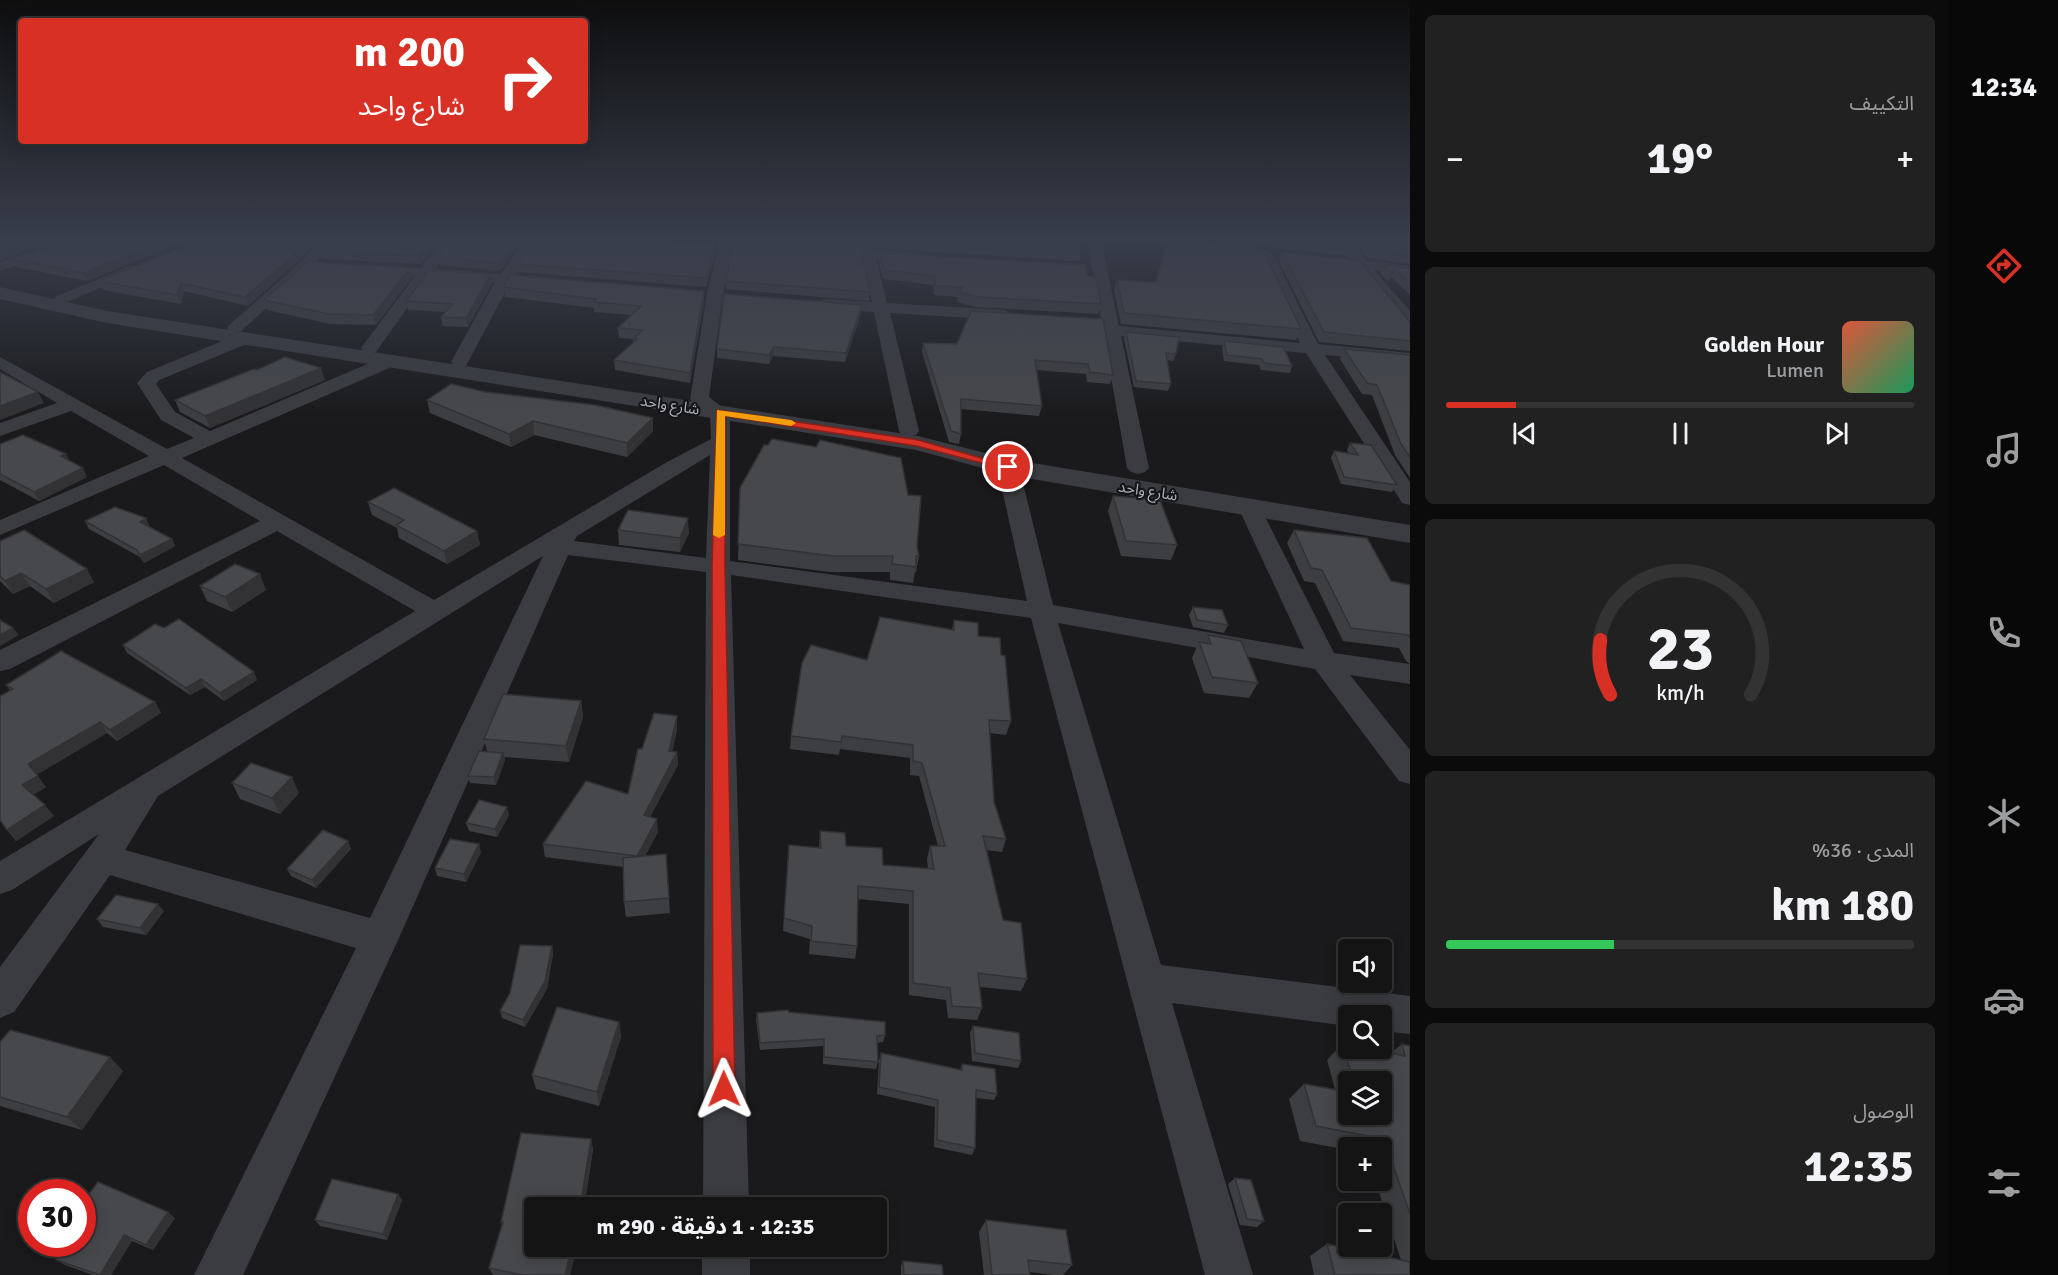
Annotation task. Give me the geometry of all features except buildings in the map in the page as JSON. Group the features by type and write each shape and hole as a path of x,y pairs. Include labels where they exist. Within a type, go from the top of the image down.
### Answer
{"street":[{"name":"شارع واحد","path":"34,300 107,317 370,348 460,362 713,418 909,431 1306,495"},
{"name":"شارع واحد","path":"64,300 230,332 713,418 918,443 1008,467 1410,534"},
{"path":"209,438 168,416 146,383 153,376 230,332 267,300"},
{"path":"370,348 406,300"},
{"path":"460,362 494,300"},
{"path":"715,300 713,418 718,566 726,1197"},
{"path":"878,300 909,431"},
{"path":"1101,300 1138,468"},
{"path":"1288,300 1312,349 1410,498"},
{"path":"1392,300 1410,321"},
{"path":"810,302 1024,316"},
{"path":"1106,324 1312,349 1410,358"},
{"path":"0,528 390,361"},
{"path":"0,362 435,612"},
{"path":"0,430 71,404"},
{"path":"0,879 148,786 435,612 564,540 674,466 713,418"},
{"path":"1008,467 1042,612 1229,1275"},
{"path":"1250,507 1325,663 1410,771"},
{"path":"1387,507 1410,511"},
{"path":"0,662 278,521"},
{"path":"564,540 718,566 1042,612 1325,663 1410,674"},
{"path":"218,1275 380,938 564,540"},
{"path":"0,999 102,858 148,786"},
{"path":"102,858 380,938"},
{"path":"1145,981 1410,1016"},
{"path":"726,1257 726,1275"}],"slow traffic":[{"path":"719,535 720,412 791,423"}],"route":[{"path":"724,1089 718,566 720,412 918,443 1008,467"}]}
